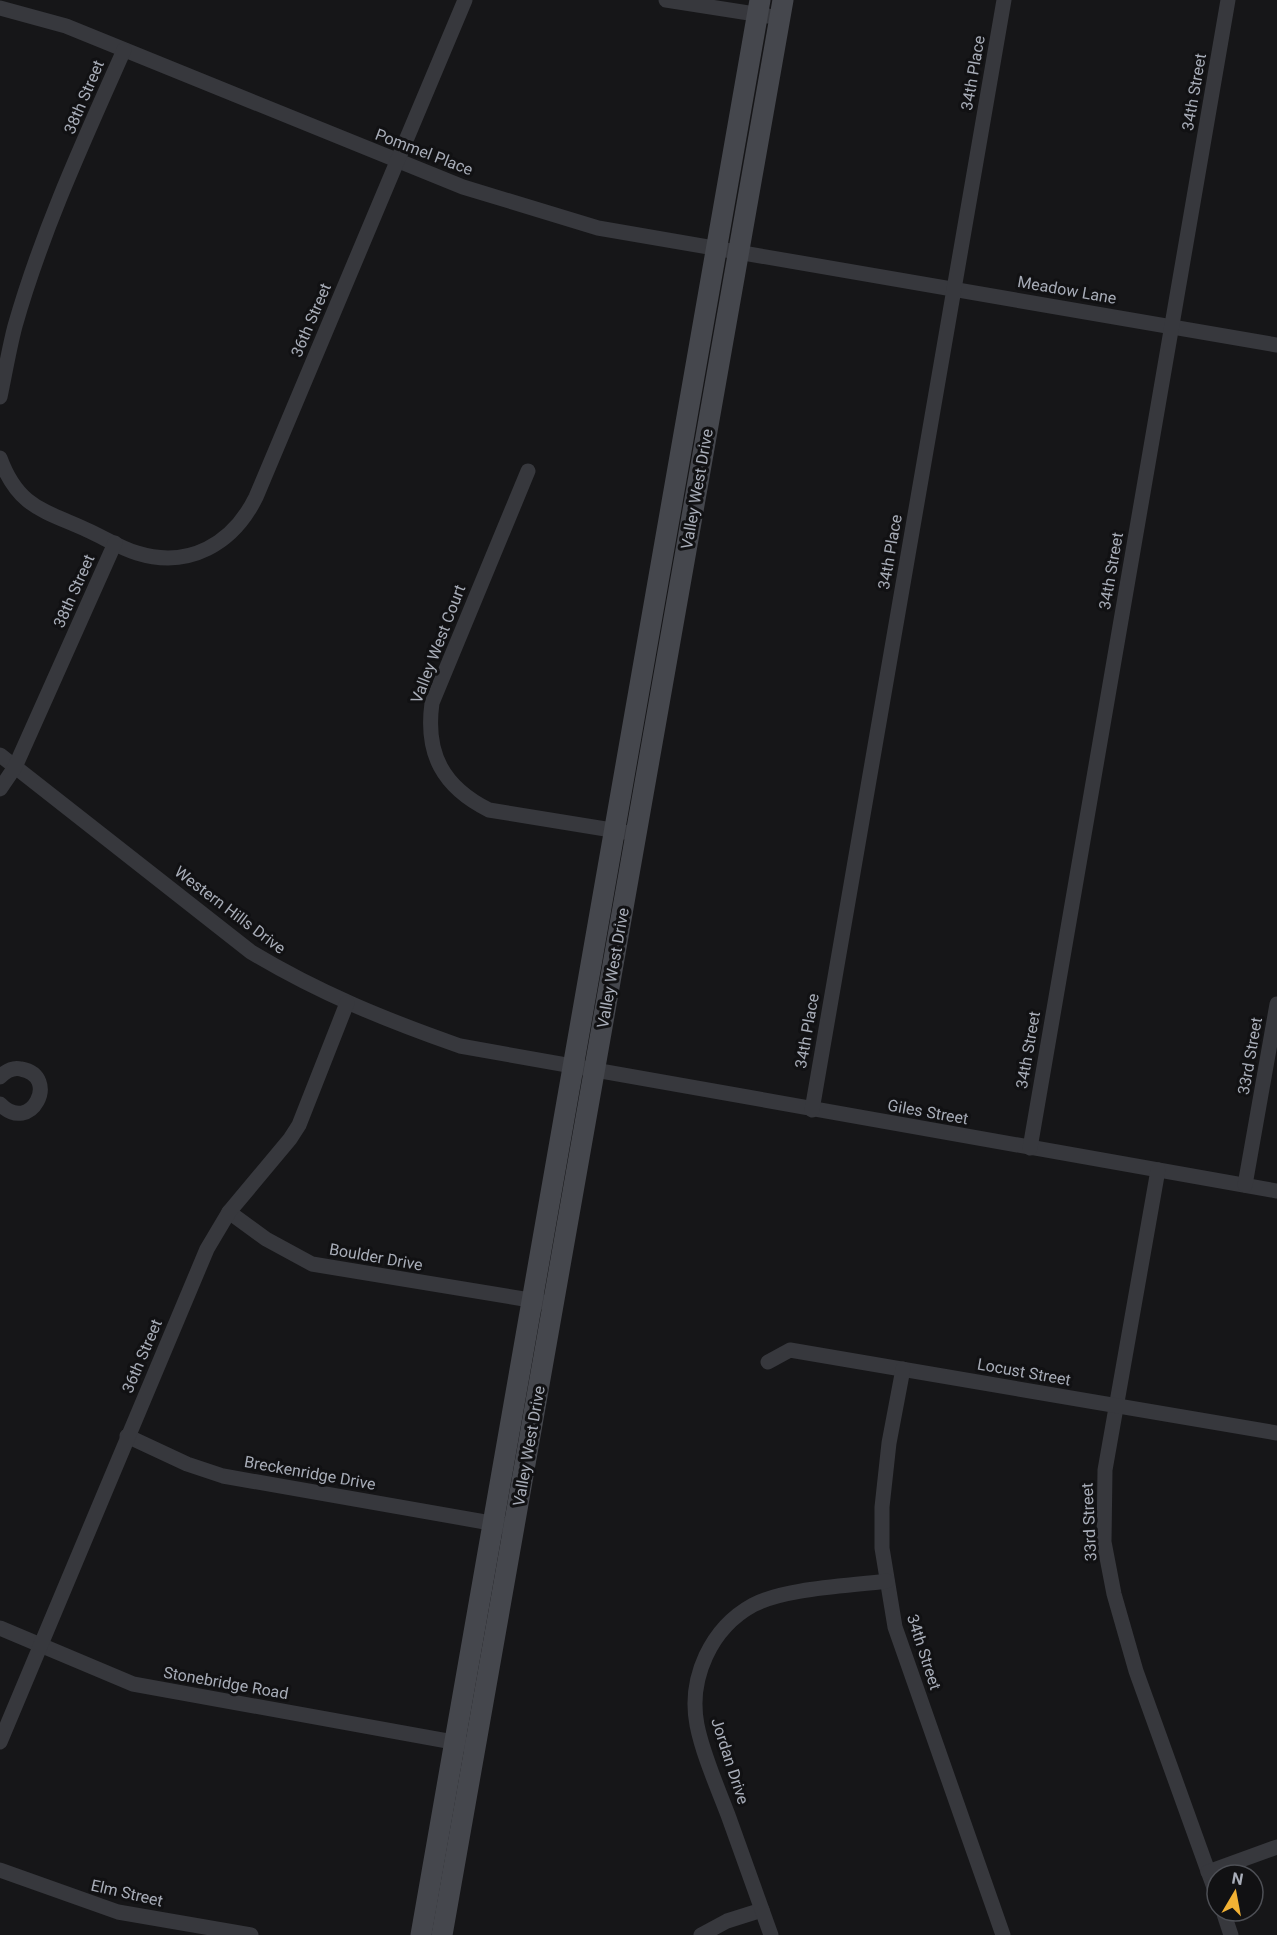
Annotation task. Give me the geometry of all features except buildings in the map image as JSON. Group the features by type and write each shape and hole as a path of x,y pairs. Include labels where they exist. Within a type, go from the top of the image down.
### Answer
{"main road":[{"name":"Valley West Drive","path":"421,1935 612,831 759,7"},
{"name":"Valley West Drive","path":"442,1935 781,9"}],"street":[{"name":"36th Street","path":"115,543 136,553 166,559 186,557 221,542 248,514 465,0"},
{"path":"666,0 781,9"},
{"name":"34th Place","path":"812,1110 1004,0"},
{"name":"34th Street","path":"1030,1148 1228,0"},
{"name":"Pommel Place","path":"0,8 66,26 463,187 598,228 852,270"},
{"name":"38th Street","path":"0,397 15,327 27,289 63,190 124,50"},
{"name":"Meadow Lane","path":"852,270 1277,345"},
{"name":"38th Street","path":"0,458 8,478 27,503 115,543 15,766 0,789"},
{"name":"Valley West Court","path":"528,471 432,703 429,721 431,740 445,775 472,801 489,810 636,834"},
{"name":"Western Hills Drive","path":"0,755 251,952 296,979 347,1003 460,1046 572,1067"},
{"name":"36th Street","path":"0,1742 207,1250 229,1212 284,1147 298,1125 347,1003"},
{"name":"33rd Street","path":"1245,1185 1277,1004"},
{"path":"0,1065 29,1071 39,1082 40,1096 37,1103 22,1113 13,1113 0,1104"},
{"name":"Giles Street","path":"572,1067 1277,1191"},
{"path":"0,1077 8,1070 18,1068"},
{"name":"33rd Street","path":"1158,1170 1105,1470 1104,1542 1113,1594 1136,1671 1206,1863"},
{"name":"Boulder Drive","path":"229,1212 266,1239 312,1264 554,1304"},
{"name":"Locust Street","path":"768,1362 790,1350 1277,1433"},
{"name":"34th Street","path":"903,1369 889,1443 883,1496 882,1538 895,1627 1003,1935"},
{"name":"Breckenridge Drive","path":"127,1436 187,1464 223,1476 514,1527"},
{"name":"Jordan Drive","path":"771,1935 697,1723 696,1688 706,1655 726,1627 753,1605 775,1596 887,1581"},
{"name":"Stonebridge Road","path":"0,1628 133,1684 476,1746"},
{"path":"1233,1863 1277,1847"},
{"name":"Elm Street","path":"0,1870 118,1912 251,1935"},
{"path":"701,1935 727,1921 762,1910"}]}
